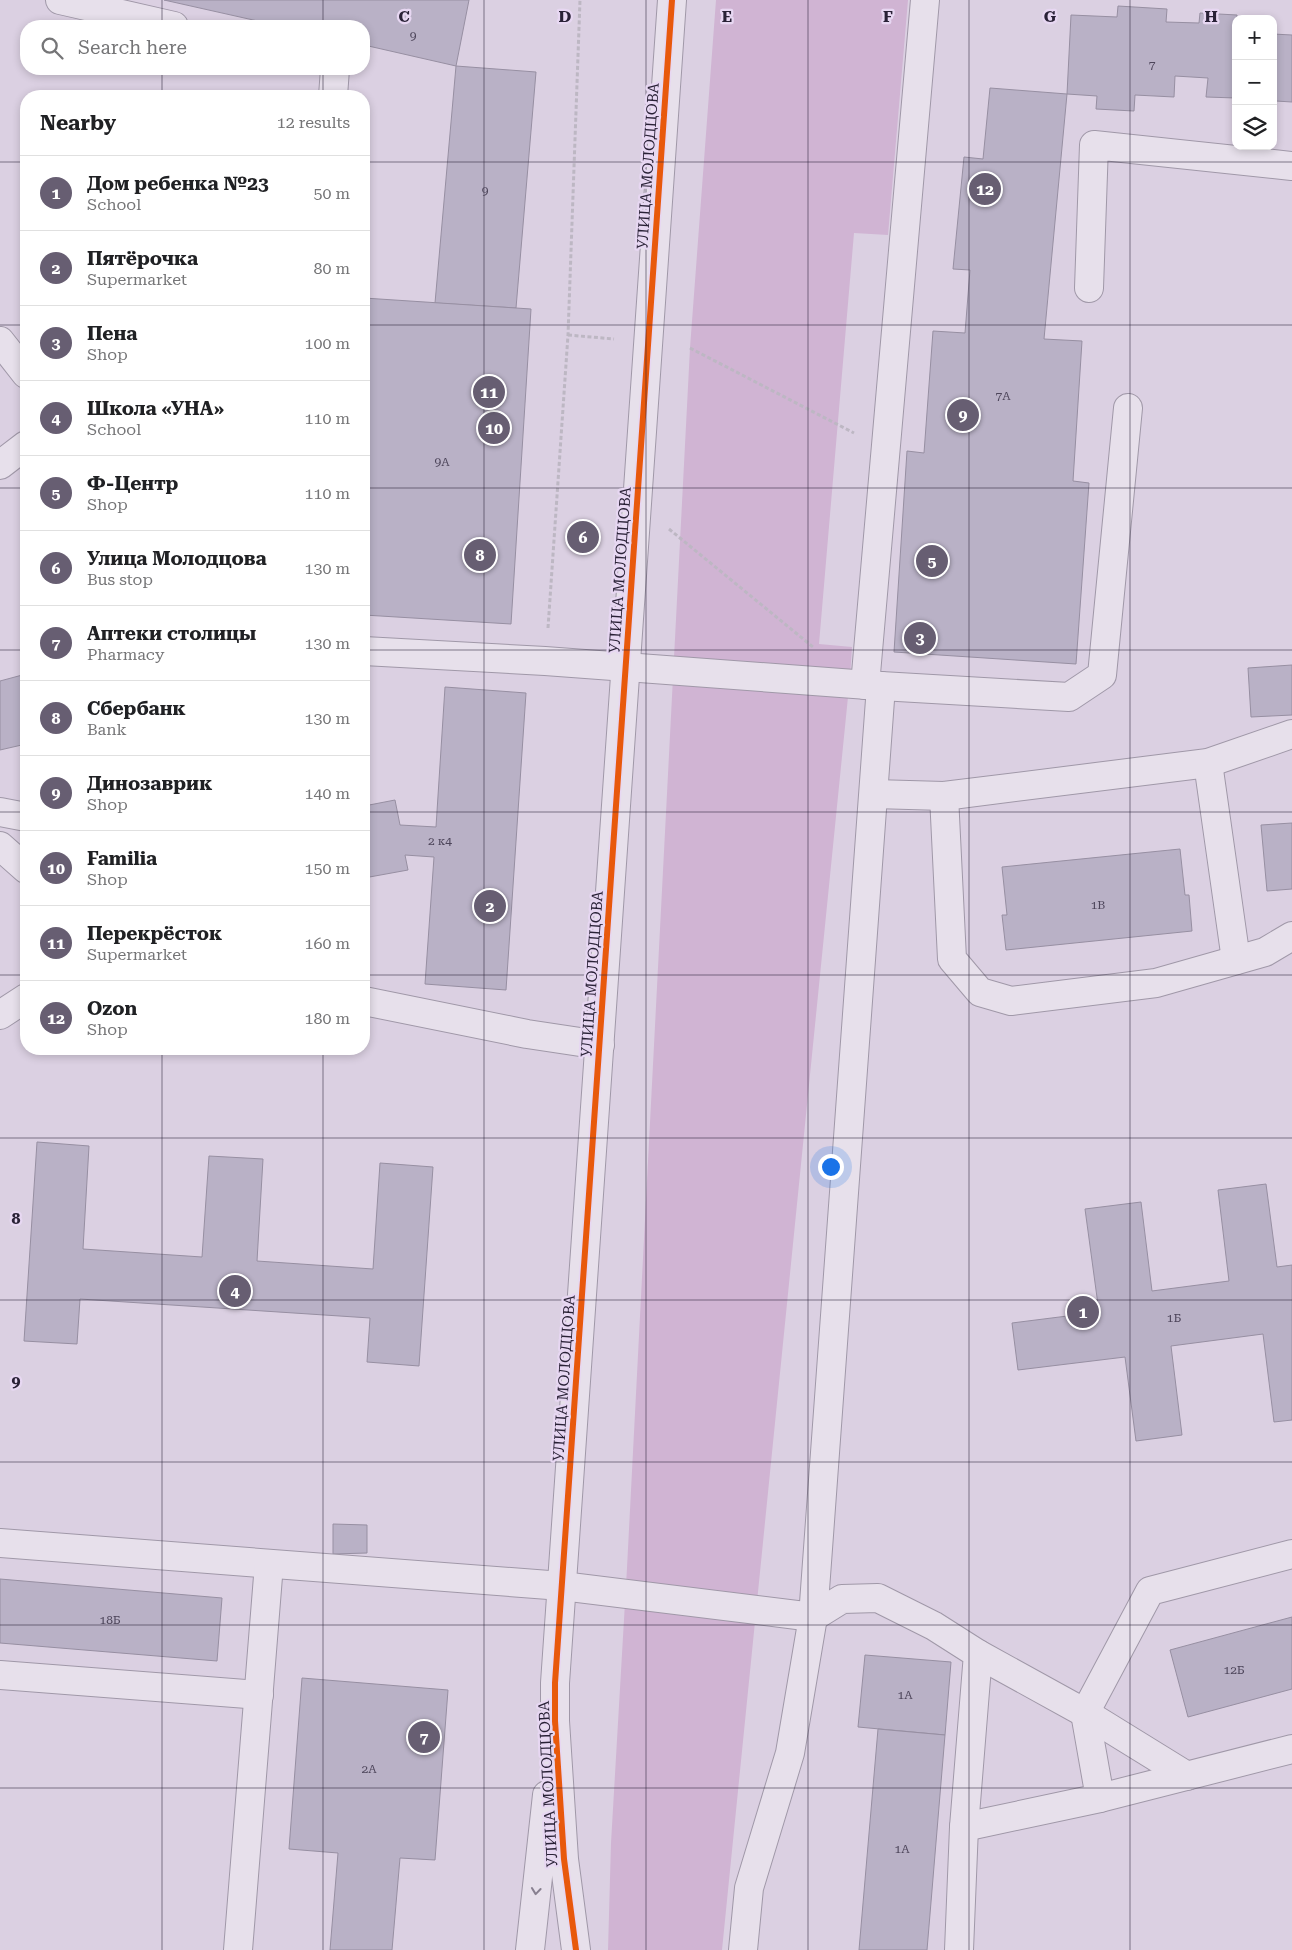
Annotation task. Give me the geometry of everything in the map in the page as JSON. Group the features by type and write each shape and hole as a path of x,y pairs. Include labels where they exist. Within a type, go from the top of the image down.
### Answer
{"street":[{"path":"60,0 148,20"},
{"name":"УЛИЦА МОЛОДЦОВА","path":"530,1950 555,1721 562,1586 672,0"},
{"path":"743,1950 749,1888 790,1753 812,1617 874,794 873,686 886,451 925,0"},
{"path":"333,90 335,75"},
{"path":"1089,288 1094,145 1292,166"},
{"path":"0,340 20,366"},
{"path":"370,651 626,666 873,686 1069,697 1102,675 1128,408"},
{"path":"0,465 20,450"},
{"path":"874,794 944,796 1208,763 1292,734"},
{"path":"1208,763 1236,960"},
{"path":"944,796 952,959 980,992 1011,1001 1156,983 1265,952 1292,936"},
{"path":"0,812 20,816"},
{"path":"0,846 20,864"},
{"path":"0,1015 20,1002"},
{"path":"370,1002 527,1034 600,1044"},
{"path":"0,1543 562,1586 812,1617 842,1599 878,1598 934,1626 978,1654 1085,1713 1187,1776"},
{"path":"1100,1798 1085,1713 1150,1591 1292,1554"},
{"path":"238,1950 269,1564"},
{"path":"958,1950 964,1827 978,1654"},
{"path":"0,1675 259,1695"},
{"name":"УЛИЦА МОЛОДЦОВА","path":"555,1721 564,1859 576,1950"},
{"path":"964,1827 1100,1798 1292,1749"}],"path":[{"path":"545,661 568,335 580,0"},
{"path":"568,335 614,339"},
{"path":"690,348 886,451"},
{"path":"666,527 820,652"}],"shaded area":[{"path":"716,0 908,0 888,235 854,233 819,644 852,647 850,677 722,1950 608,1950 611,1843 690,348"}],"building":[{"path":"164,0 469,0 456,66 370,46 370,20 253,20"},
{"path":"1118,6 1167,9 1166,22 1199,23 1200,13 1237,15 1232,15 1232,98 1206,97 1208,78 1175,76 1174,97 1135,95 1134,111 1096,109 1097,96 1067,94 1071,15 1117,17"},
{"path":"1277,34 1292,35 1292,102 1277,101"},
{"path":"456,66 536,72 516,308 435,303"},
{"path":"990,88 1067,94 1044,339 1082,341 1073,481 1089,483 1076,664 894,652 907,451 924,453 933,331 965,333 970,270 953,269 964,157 983,159"},
{"path":"370,298 531,309 511,624 370,615"},
{"path":"1292,665 1292,715 1251,717 1248,668"},
{"path":"20,676 20,745 0,750 0,681"},
{"path":"445,687 526,693 506,990 425,984 434,857 405,855 408,870 370,877 370,805 395,800 400,825 436,827"},
{"path":"1292,823 1292,889 1267,891 1261,825"},
{"path":"1180,849 1185,895 1189,895 1192,931 1006,950 1002,915 1007,915 1002,867"},
{"path":"37,1142 89,1146 83,1249 202,1257 209,1156 263,1159 257,1261 373,1269 380,1163 433,1167 419,1366 367,1362 370,1318 80,1299 77,1344 24,1341"},
{"path":"1266,1184 1277,1267 1292,1265 1292,1420 1274,1422 1263,1334 1171,1346 1182,1435 1136,1441 1125,1357 1018,1370 1012,1323 1099,1312 1085,1209 1141,1202 1152,1291 1229,1281 1218,1190"},
{"path":"333,1524 367,1525 367,1553 333,1554"},
{"path":"0,1579 222,1598 217,1661 0,1643"},
{"path":"1292,1617 1292,1689 1188,1717 1170,1650"},
{"path":"865,1655 951,1662 945,1735 858,1727"},
{"path":"302,1678 448,1690 435,1860 400,1858 392,1950 330,1950 338,1853 289,1849"},
{"path":"878,1729 945,1735 927,1950 859,1950"}],"cycle path":[{"path":"576,1950 564,1859 555,1721 555,1683 672,0"}],"place":[{"name":"Ozon","path":"985,189"},
{"name":"Перекрёсток","path":"489,392"},
{"name":"Динозаврик","path":"963,415"},
{"name":"Familia","path":"494,428"},
{"name":"Улица Молодцова","path":"583,537"},
{"name":"Сбербанк","path":"480,555"},
{"name":"Ф-Центр","path":"932,561"},
{"name":"Пена","path":"920,638"},
{"name":"Пятёрочка","path":"490,906"},
{"name":"Школа «УНА»","path":"235,1291"},
{"name":"Дом ребенка №23","path":"1083,1312"},
{"name":"Аптеки столицы","path":"424,1737"}]}
